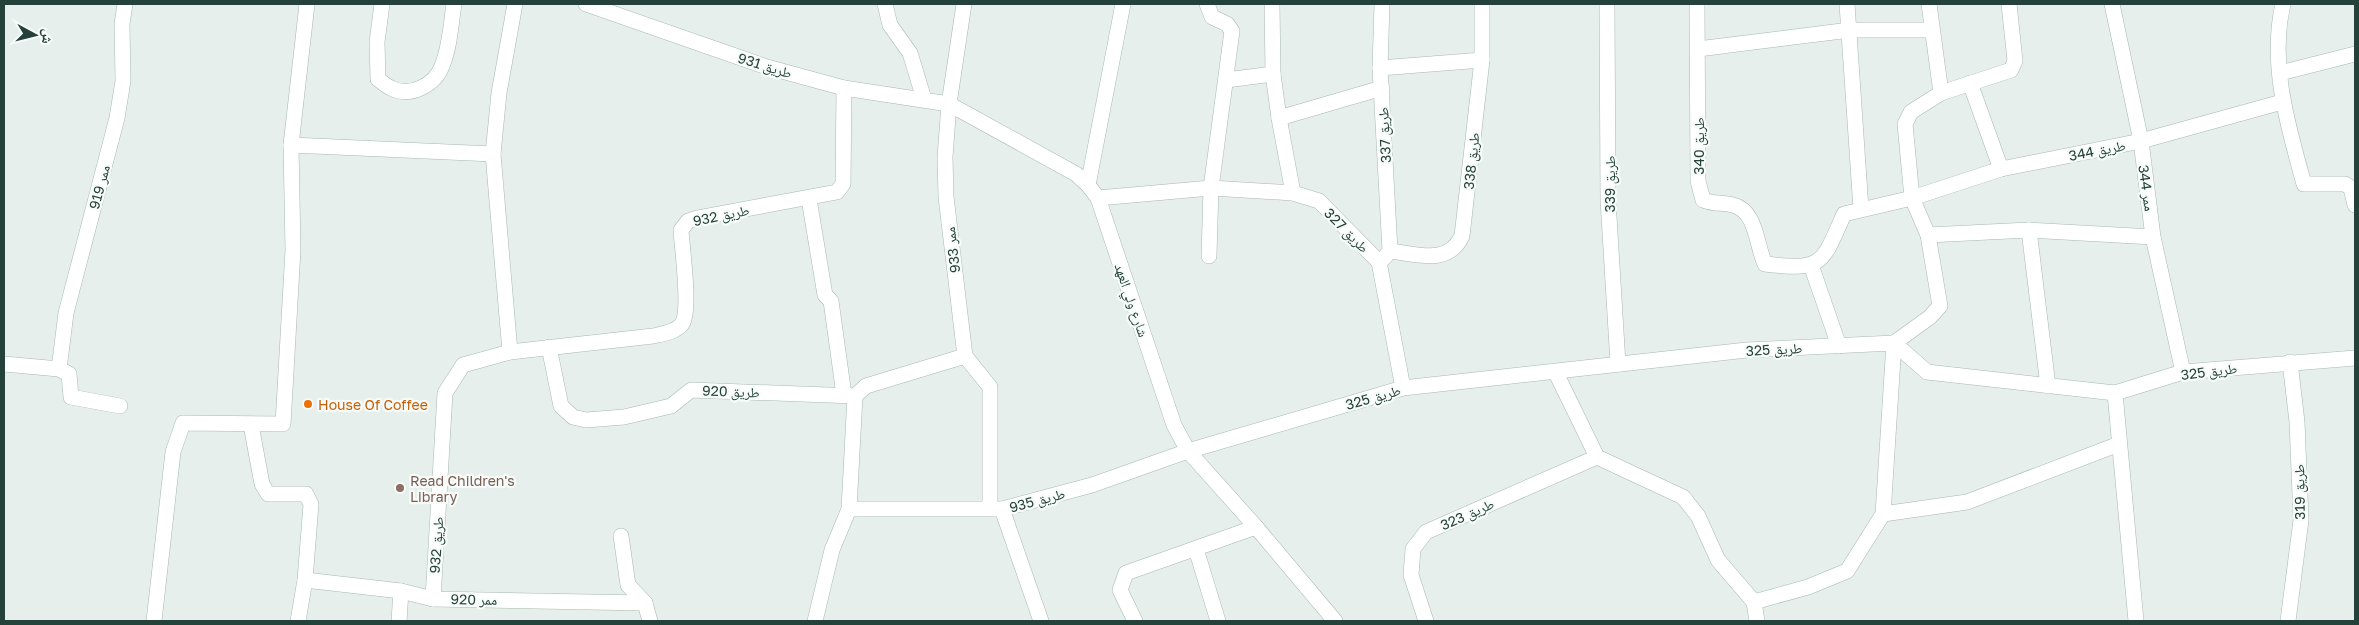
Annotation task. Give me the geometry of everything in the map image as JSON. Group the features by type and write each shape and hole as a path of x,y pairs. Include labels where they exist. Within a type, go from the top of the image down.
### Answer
{"street":[{"name":"ممر 919","path":"58,369 66,313 117,118 123,81 122,24 125,4"},
{"path":"154,621 173,452 183,423 283,424 293,250 291,145 308,4"},
{"path":"382,4 377,42 378,78 391,89 407,92 422,88 434,79 442,66 454,4"},
{"path":"510,352 493,154 499,93 515,4"},
{"name":"طريق 931","path":"586,4 767,67 844,88 949,104"},
{"path":"885,4 890,25 910,53 924,99"},
{"path":"949,104 964,4"},
{"path":"1088,185 1123,4"},
{"path":"1207,4 1212,17 1227,24 1232,31 1211,188 1209,256"},
{"path":"1272,4 1273,74 1279,118 1294,192"},
{"name":"طريق 337","path":"1382,4 1380,68 1385,257"},
{"name":"طريق 338","path":"1385,257 1436,257 1447,254 1458,246 1462,236 1482,60 1482,4"},
{"name":"طريق 339","path":"1607,4 1608,200 1618,364"},
{"name":"طريق 340","path":"1697,4 1698,181 1703,200 1714,205 1732,205 1750,216 1758,250 1765,264 1785,266 1811,265"},
{"path":"1847,4 1861,208"},
{"path":"1928,4 1940,93"},
{"path":"1754,602 1808,587 1847,571 1883,514 1894,343 1930,317 1940,306 1928,235 1912,198 1905,124 1911,112 1940,93 2011,70 2015,61 2009,4"},
{"name":"ممر 344","path":"2112,4 2141,141 2154,237 2182,372"},
{"path":"2283,4 2279,20 2282,102 2304,184 2345,184 2350,188 2355,205"},
{"path":"1698,49 1850,30 1931,30"},
{"path":"2280,73 2355,54"},
{"path":"1380,68 1482,60"},
{"path":"1226,80 1273,74"},
{"path":"1970,83 2001,169"},
{"name":"طريق 932","path":"433,599 445,393 463,365 510,352 669,332 682,324 686,310 681,230 688,221 809,199 837,192 844,184 844,88"},
{"path":"1279,118 1382,88"},
{"name":"طريق 344","path":"1912,198 2001,169 2141,141 2282,102"},
{"name":"شارع ولي العهد","path":"949,104 1076,174 1098,198 1174,425 1188,452 1256,527 1335,621"},
{"name":"ممر 933","path":"949,104 945,157 946,198 965,356"},
{"path":"291,145 493,154"},
{"name":"طريق 327","path":"1098,198 1211,188 1294,192 1319,201 1385,257 1403,388"},
{"path":"1839,346 1811,265 1827,253 1844,214 1861,208 1912,198"},
{"path":"809,199 825,295 832,301 849,395 849,510 832,550 815,621"},
{"path":"1928,235 2029,230 2154,237"},
{"path":"2029,230 2048,386"},
{"name":"طريق 325","path":"1188,452 1403,388 1556,373 1618,364 1747,350 1894,343 1927,372 2114,393 2182,372 2355,358"},
{"name":"طريق 920","path":"549,348 561,406 573,416 586,420 624,417 671,406 691,390 849,395"},
{"path":"849,395 866,386 965,356 990,387 996,508 1041,621"},
{"name":"طريق 319","path":"2288,621 2301,520 2297,422 2290,362"},
{"path":"4,364 58,369 69,374 71,397 120,406"},
{"path":"1556,373 1597,457 1682,497 1698,516 1718,560 1754,602 1757,621"},
{"path":"2114,393 2134,583 2136,621"},
{"path":"251,425 262,484 268,494 306,494 311,504 305,580 298,621"},
{"path":"1883,514 1967,502 2119,444"},
{"name":"طريق 935","path":"849,510 996,508 1092,485 1188,452"},
{"name":"طريق 323","path":"1426,621 1411,575 1413,550 1426,532 1597,457"},
{"path":"1134,621 1120,590 1126,573 1256,527"},
{"path":"621,536 628,585 645,603 650,621"},
{"path":"1196,549 1218,621"},
{"name":"ممر 920","path":"305,580 401,591 433,599 645,603"},
{"path":"399,621 401,591"}],"place":[{"name":"House Of Coffee","path":"308,404"},
{"name":"Read Children's Library","path":"400,488"}]}
